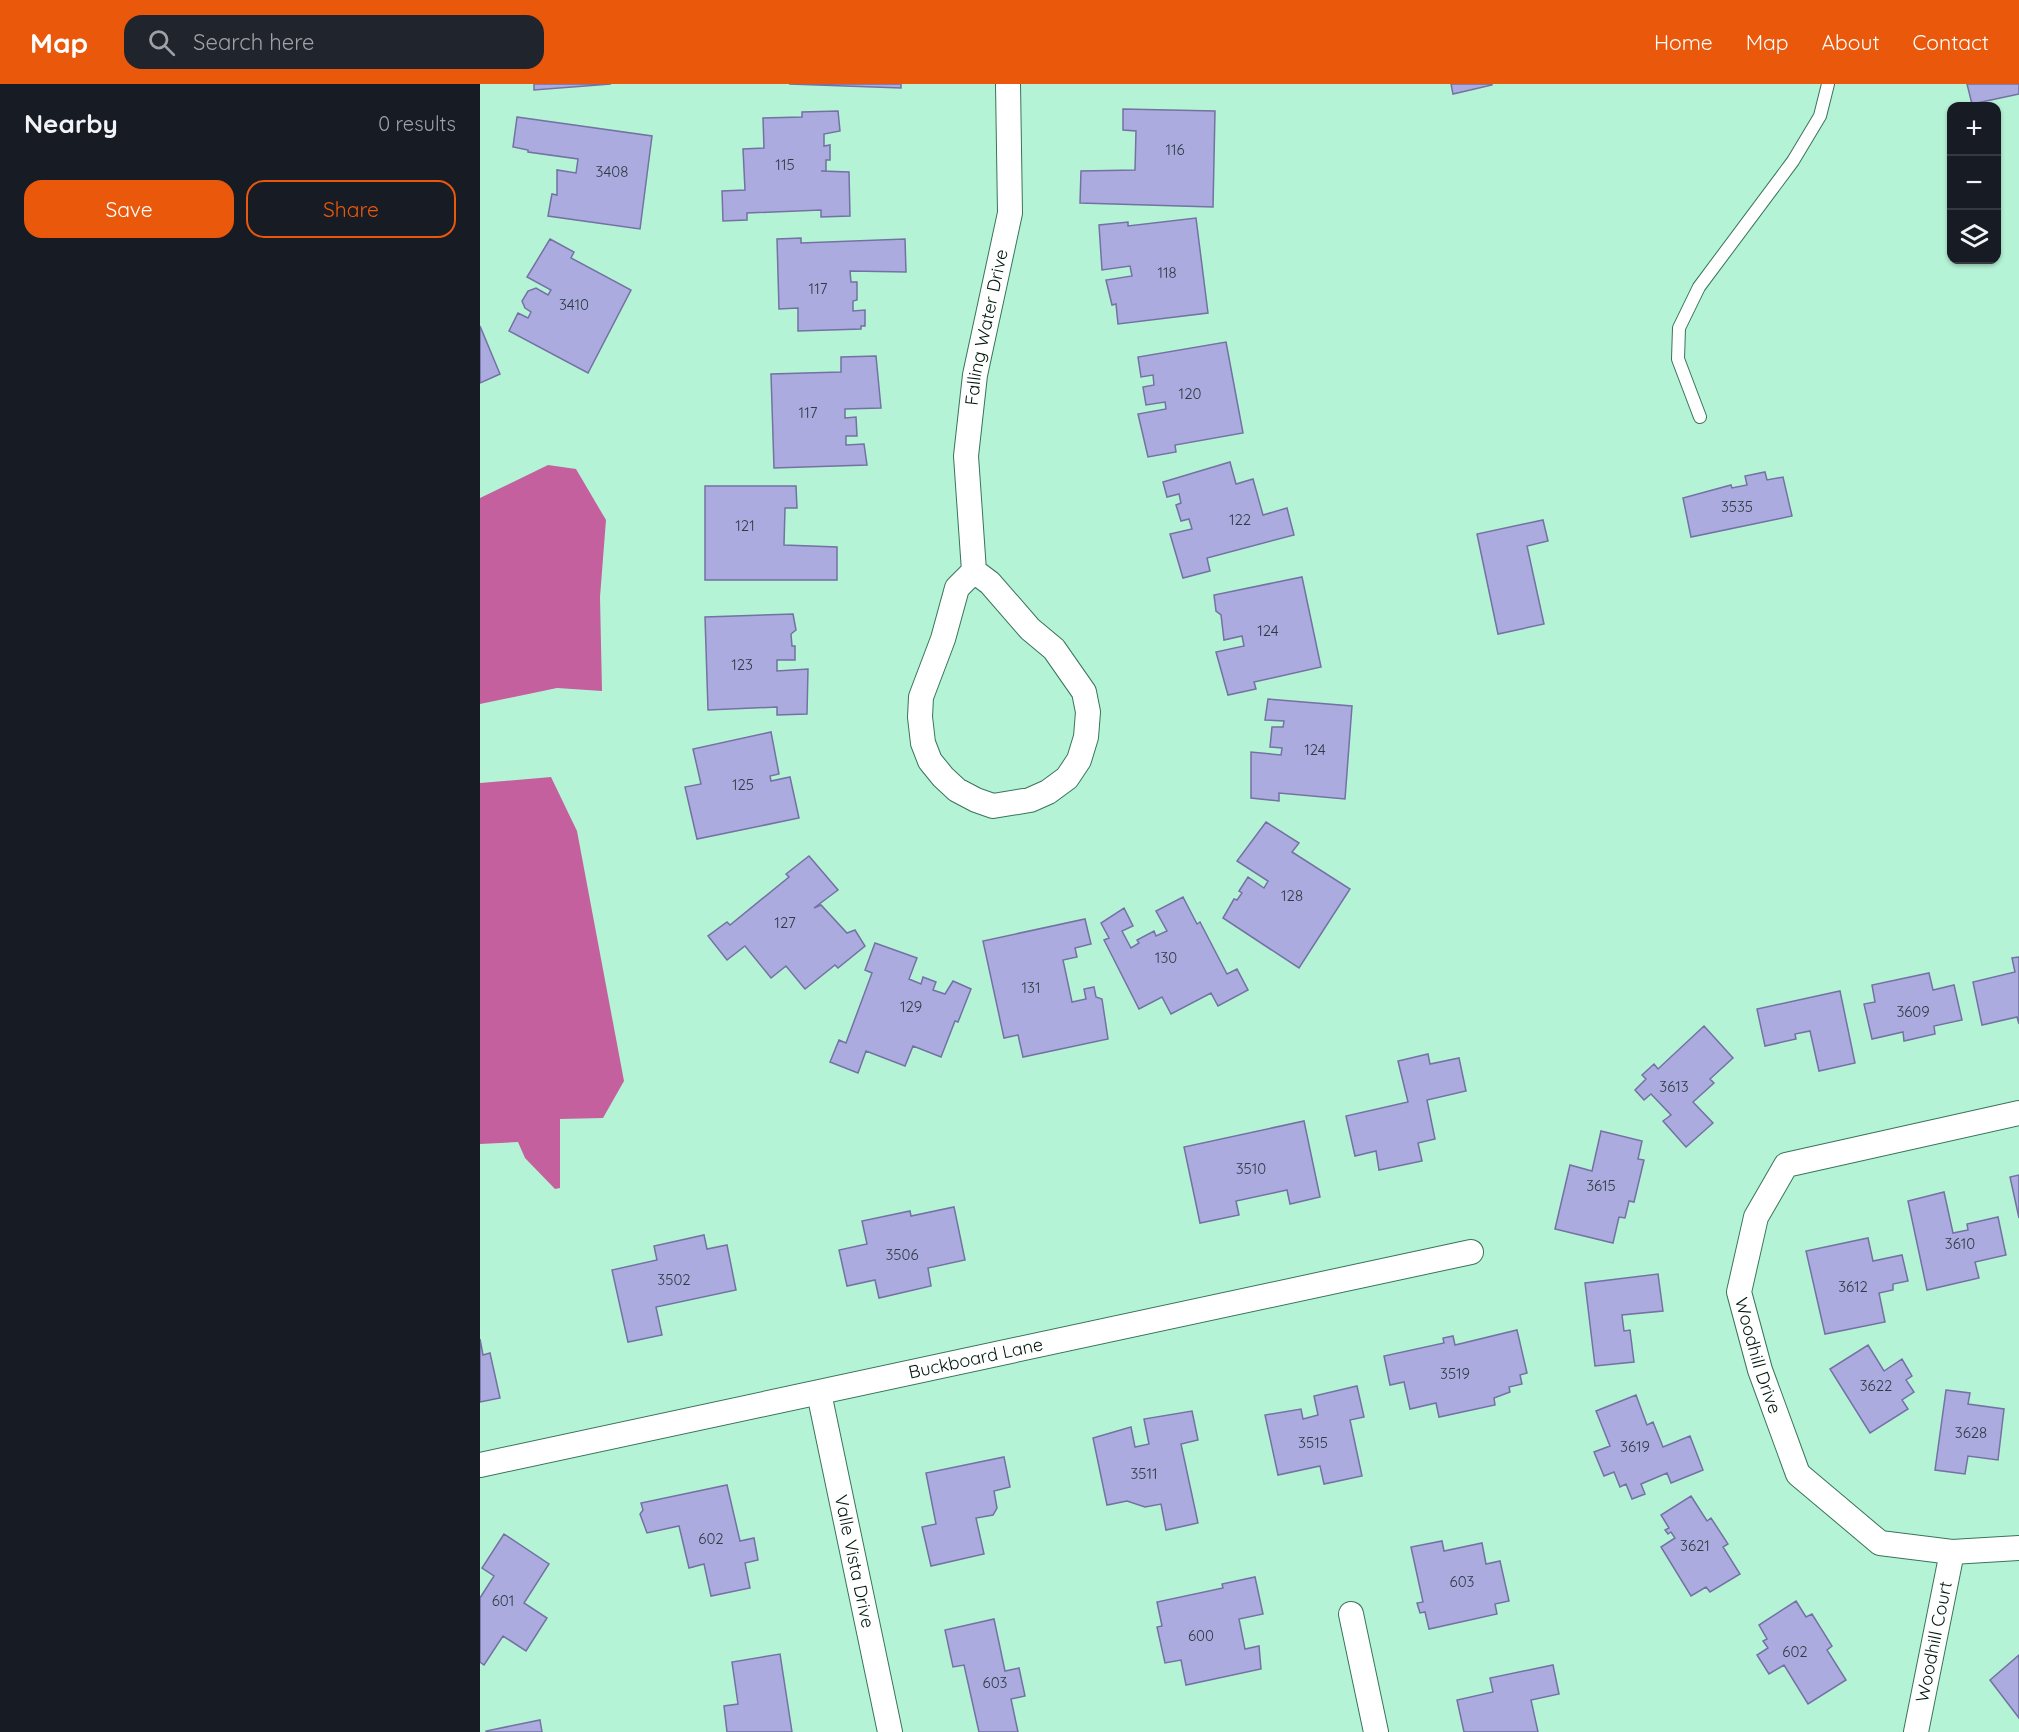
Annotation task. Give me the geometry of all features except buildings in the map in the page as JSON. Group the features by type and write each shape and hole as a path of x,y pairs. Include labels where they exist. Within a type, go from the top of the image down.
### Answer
{"street":[{"name":"Falling Water Drive","path":"974,571 966,456 975,375 1010,213 1008,84"},
{"path":"974,571 990,583 1030,629 1054,649 1084,692 1088,712 1086,737 1079,760 1067,778 1048,792 1030,800 993,806 957,790 943,777 930,760 923,743 920,717 921,697 943,639 957,588 974,571"},
{"name":"Woodhill Drive","path":"2019,1113 1786,1165 1756,1217 1739,1292 1760,1370 1798,1474 1880,1543 1952,1552 2019,1548"},
{"name":"Buckboard Lane","path":"480,1465 1471,1252"},
{"name":"Valle Vista Drive","path":"819,1393 890,1732"},
{"name":"Woodhill Court","path":"1916,1732 1952,1552"},
{"path":"1351,1614 1376,1732"}],"lane":[{"path":"1700,417 1678,359 1679,328 1699,287 1793,161 1820,116 1828,84"}],"shaded area":[{"path":"548,465 576,469 606,520 600,597 602,691 557,688 480,704 480,498"},
{"path":"551,777 577,831 624,1081 603,1118 560,1119 560,1188 555,1189 525,1158 518,1142 480,1144 480,783"}]}
